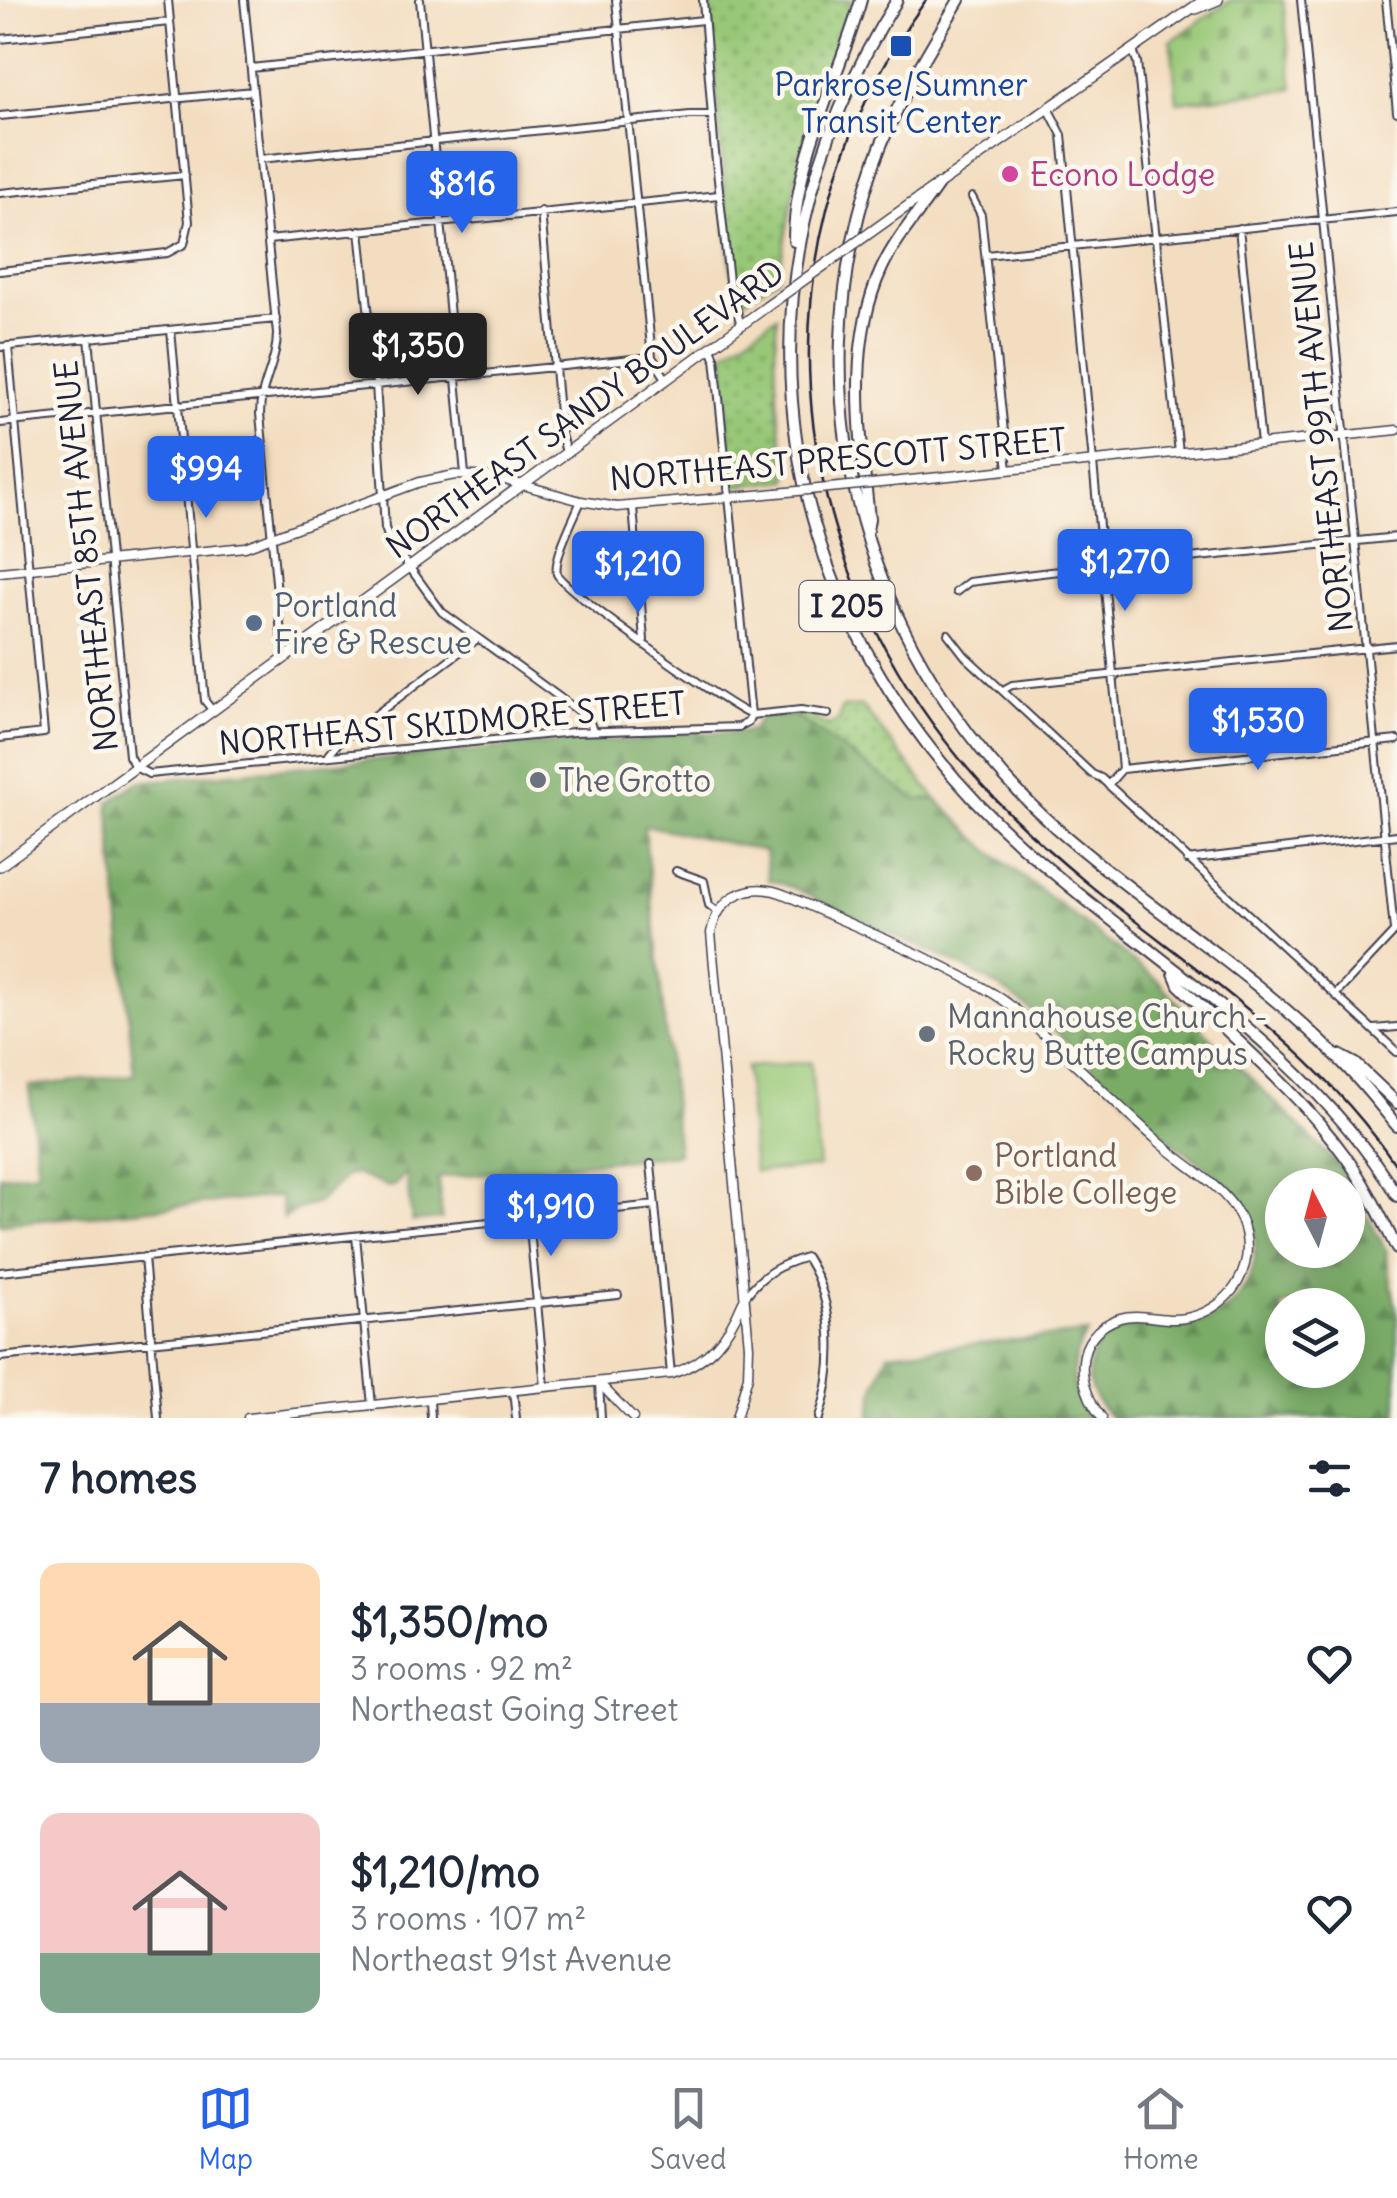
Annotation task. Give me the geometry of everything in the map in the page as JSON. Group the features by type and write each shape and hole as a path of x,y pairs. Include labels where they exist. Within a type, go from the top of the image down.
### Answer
{"highway":[{"path":"795,262 794,223 802,184 862,0"},
{"name":"I 205","path":"896,0 858,65 827,137 795,262 788,366 796,445 823,546 864,642 917,731 982,808 1032,855 1256,1037 1316,1092 1366,1150 1397,1196"},
{"name":"I 205","path":"959,0 908,85 880,148 848,268 842,329 846,443 866,536 888,597 919,661 957,720 998,771 1086,853 1238,972 1333,1053 1397,1126"},
{"path":"943,26 969,0"},
{"path":"866,536 870,519 860,406 868,308 889,254 938,185"},
{"path":"1172,970 1179,985 1332,1140 1365,1187 1397,1249"},
{"path":"1333,1053 1356,1064 1397,1103"}],"main road":[{"name":"NORTHEAST SANDY BOULEVARD","path":"0,866 766,307 1204,0"},
{"path":"1193,9 1218,0"}],"street":[{"path":"0,271 167,253 182,247 189,236 168,0"},
{"path":"244,0 276,319 275,358 260,396 282,645 288,656"},
{"path":"420,0 465,474"},
{"path":"616,0 652,357 666,380"},
{"path":"703,0 729,281 741,326"},
{"name":"NORTHEAST 99TH AVENUE","path":"1301,0 1396,930"},
{"path":"1386,0 1397,112"},
{"path":"251,68 704,20"},
{"path":"0,39 170,22"},
{"path":"1133,51 1179,453"},
{"path":"0,116 254,91"},
{"path":"1048,108 1061,128 1122,768"},
{"path":"260,159 712,115"},
{"path":"0,193 185,175"},
{"path":"268,240 719,195"},
{"path":"972,197 981,215 1008,470"},
{"path":"541,211 561,435 566,453"},
{"path":"986,256 1397,212"},
{"path":"1239,228 1261,444"},
{"path":"360,230 387,534 436,607 588,718 593,730"},
{"path":"0,738 44,734 15,421 4,347 276,319"},
{"path":"170,330 206,701 213,711"},
{"name":"NORTHEAST 85TH AVENUE","path":"89,338 128,756 136,767"},
{"path":"710,348 716,358 751,716"},
{"path":"0,423 652,357"},
{"name":"NORTHEAST PRESCOTT STREET","path":"0,572 245,547 430,479 465,474 581,501 633,507 1397,430"},
{"path":"581,501 558,561 562,583 751,716"},
{"path":"633,507 644,642"},
{"path":"956,592 969,582 1397,537"},
{"path":"948,634 965,656 1397,1052"},
{"path":"328,756 338,743 477,639"},
{"path":"1003,690 1012,685 1397,645"},
{"name":"NORTHEAST SKIDMORE STREET","path":"136,767 149,774 593,730 738,726 751,716 801,710 828,714"},
{"path":"1108,785 1122,768 1397,740"},
{"path":"1187,860 1397,835"},
{"path":"676,871 701,878 709,905 718,912"},
{"path":"736,1418 749,1366 711,933 718,912 739,892 769,888 983,988 1013,1007 1233,1206 1244,1226 1247,1255 1241,1276 1224,1300 1190,1318 1122,1318 1101,1330 1090,1343 1082,1365 1083,1384 1102,1418"},
{"path":"1334,995 1396,930"},
{"path":"1372,1030 1397,1027"},
{"path":"650,1164 671,1374"},
{"path":"0,1272 654,1206"},
{"path":"528,1219 545,1388"},
{"path":"356,1236 372,1406"},
{"path":"144,1257 158,1418"},
{"path":"248,1418 671,1374 701,1361 718,1346 745,1297 772,1269 806,1257 818,1279 831,1345 830,1379 819,1418"},
{"path":"0,1357 618,1295"},
{"path":"599,1383 601,1418"},
{"path":"599,1383 634,1418"},
{"path":"513,1391 516,1418"},
{"path":"430,1400 432,1418"}],"green space":[{"path":"709,0 852,0 796,180 778,277 743,301 731,268"},
{"path":"1231,0 1283,0 1293,89 1177,102 1171,41"},
{"path":"777,316 777,398 788,480 738,486 732,484 724,353"},
{"path":"862,706 936,799 917,801 792,714 803,713 829,726 839,720 842,708"},
{"path":"792,714 916,800 936,799 991,852 1157,980 1339,1165 1341,1168 1265,1168 1265,1268 1365,1268 1365,1212 1385,1248 1397,1314 1397,1418 1110,1418 1094,1395 1089,1378 1094,1352 1103,1338 1125,1328 1178,1327 1207,1320 1232,1303 1249,1279 1255,1243 1252,1223 1240,1200 1212,1172 1159,1131 1060,1035 995,985 802,892 768,880 765,851 644,825 678,1154 438,1178 442,1219 412,1222 406,1172 396,1185 389,1187 355,1174 346,1176 318,1203 283,1219 280,1196 0,1224 0,1176 38,1172 29,1086 134,1075 109,803 138,782 592,739 638,742 639,735 753,729 761,716"},
{"path":"811,1062 819,1167 754,1172 746,1067"},
{"path":"1087,1333 1076,1354 1073,1375 1089,1418 870,1418 875,1387 888,1353"}],"tram line":[{"path":"926,0 866,101 828,207 810,315 813,424 836,530 877,633 936,729 1013,817 1061,861 1215,983 1313,1067 1397,1167"}],"place":[{"name":"Parkrose/Sumner Transit Center","path":"901,46"},
{"name":"Econo Lodge","path":"1010,174"},
{"name":"Portland Fire & Rescue","path":"254,623"},
{"name":"The Grotto","path":"538,780"},
{"name":"Mannahouse Church - Rocky Butte Campus","path":"927,1034"},
{"name":"Portland Bible College","path":"974,1173"}]}
